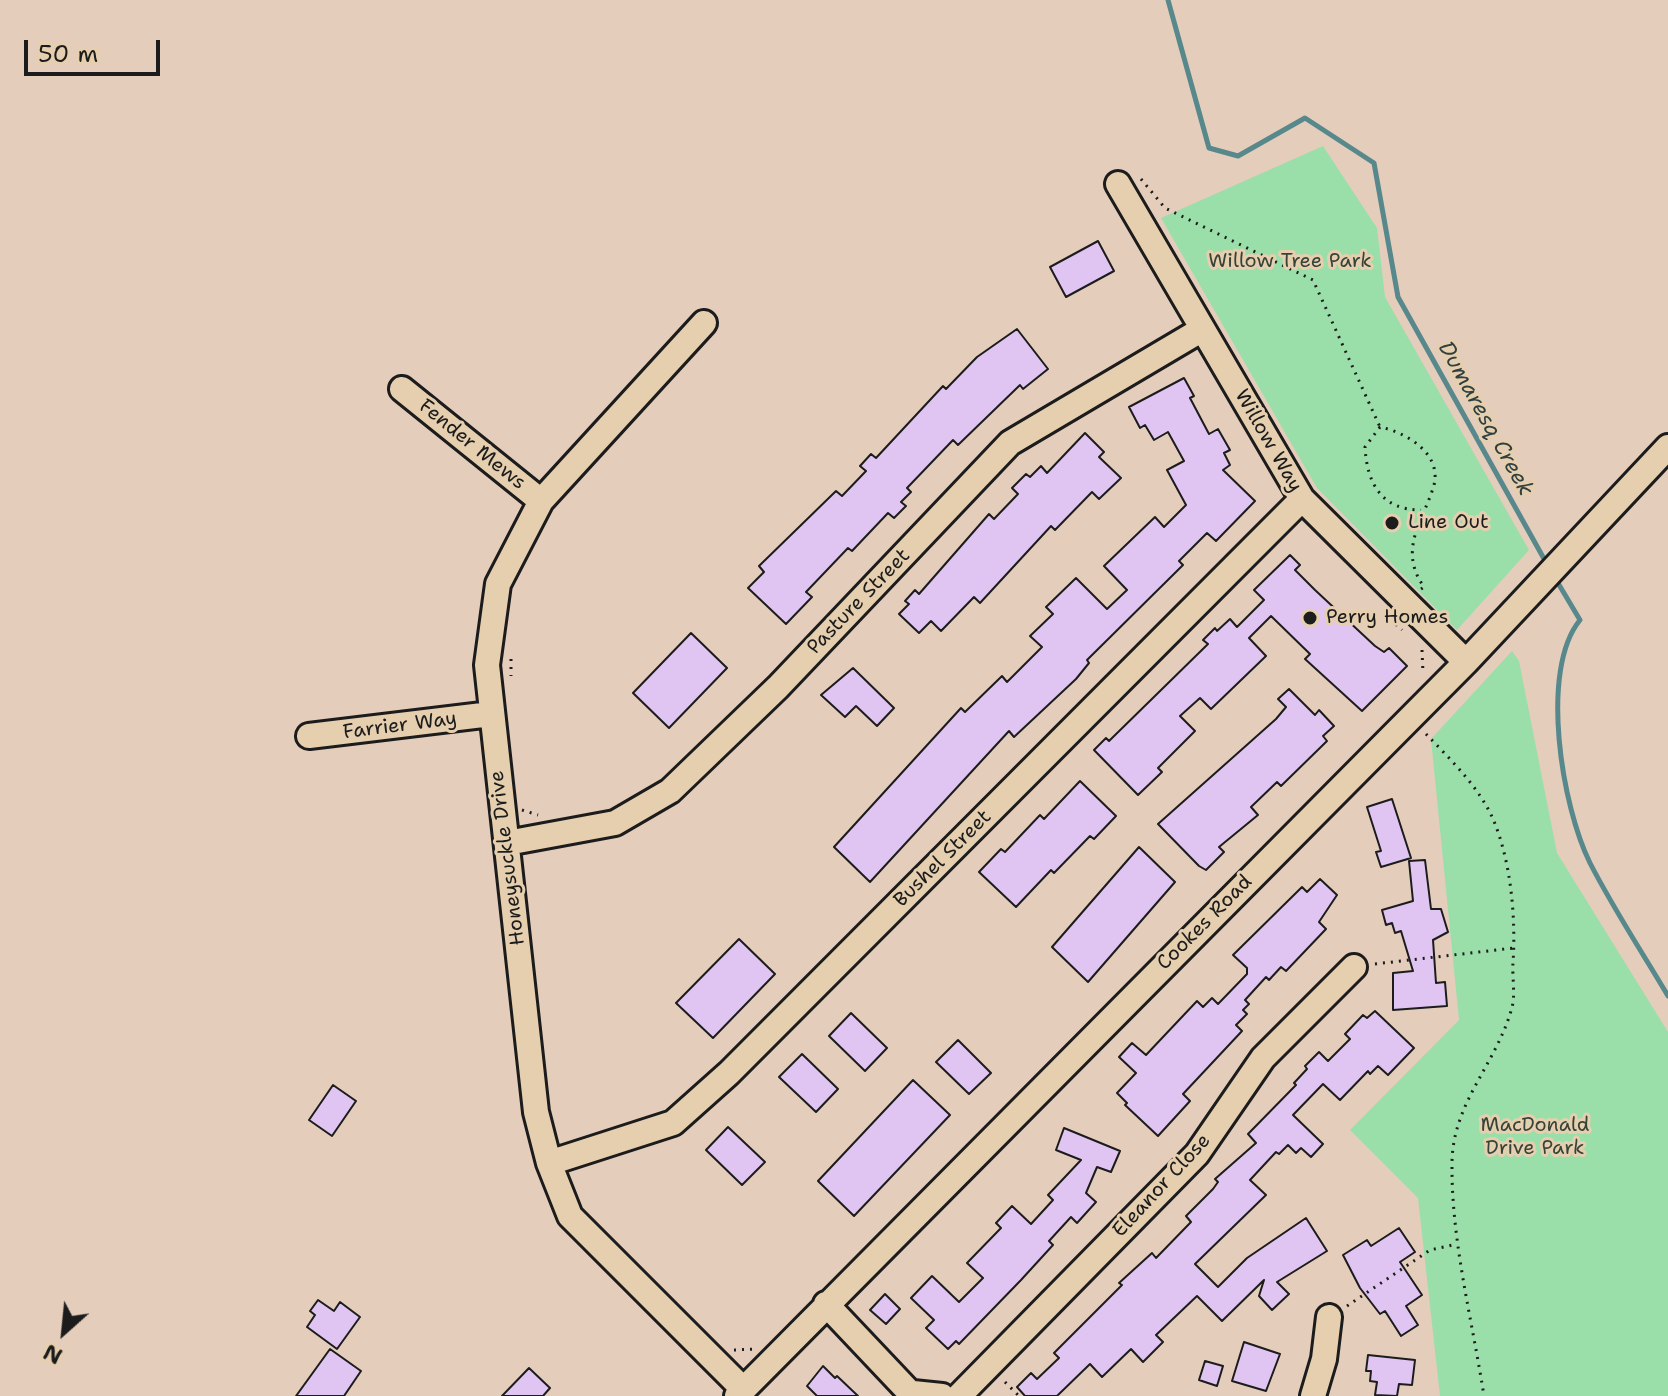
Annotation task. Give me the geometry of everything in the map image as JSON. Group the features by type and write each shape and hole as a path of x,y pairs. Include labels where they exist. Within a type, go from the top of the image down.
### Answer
{"street":[{"name":"Willow Way","path":"1130,181 1201,330 1302,499 1466,662"},
{"name":"Honeysuckle Drive","path":"704,323 541,501 498,584 487,665 536,1112 549,1163 570,1216 740,1393"},
{"name":"Pasture Street","path":"507,843 615,823 670,791 778,687 1010,443 1201,330"},
{"name":"Fender Mews","path":"402,389 541,501"},
{"name":"Cookes Road","path":"740,1393 1466,662 1668,447"},
{"name":"Bushel Street","path":"549,1163 673,1123 707,1093 1302,499"},
{"name":"Farrier Way","path":"309,736 491,714"},
{"name":"Eleanor Close","path":"959,1396 1197,1154 1263,1058 1362,966"},
{"path":"826,1304 913,1394 942,1396"},
{"path":"1313,1396 1337,1312"}],"path":[{"path":"1130,181 1165,208 1313,280 1380,427"},
{"path":"1380,427 1399,431 1416,440 1432,463 1435,482 1421,510 1414,536 1413,557 1417,577 1424,587 1417,594"},
{"path":"1380,427 1365,447 1370,479 1386,502 1403,510 1421,510"},
{"path":"511,649 511,679"},
{"path":"1419,728 1453,762 1493,819 1504,855 1514,948 1512,1009 1492,1055 1464,1103 1452,1162 1457,1244 1484,1396"},
{"path":"521,810 541,816"},
{"path":"1362,966 1514,948"},
{"path":"1337,1312 1430,1250 1457,1244"},
{"path":"1004,1380 1019,1396"}],"green space":[{"name":"Willow Tree Park","path":"1323,146 1377,228 1385,297 1529,550 1457,630 1317,488 1161,218"},
{"name":"MacDonald Drive Park","path":"1512,651 1519,661 1557,853 1668,1032 1668,1396 1440,1396 1418,1198 1350,1130 1459,1020 1431,739"}],"building":[{"path":"1098,241 1114,271 1066,297 1050,267"},
{"path":"1017,329 1048,369 1023,389 1020,385 958,445 953,440 907,488 911,492 901,502 906,506 894,518 888,513 852,551 848,548 806,592 812,597 786,624 748,588 764,572 759,566 836,491 842,496 866,471 860,466 871,454 876,458 943,386 946,389 977,357"},
{"path":"1184,378 1194,396 1190,398 1209,434 1218,429 1230,450 1224,453 1230,465 1223,470 1255,501 1216,541 1207,533 1179,561 1183,565 1087,660 1089,663 1076,679 1014,737 1009,731 870,882 834,847 961,708 965,712 1002,676 1007,682 1042,647 1030,636 1053,614 1046,607 1076,578 1107,609 1127,590 1104,566 1155,517 1164,527 1186,505 1167,470 1184,461 1168,432 1154,440 1145,425 1140,428 1129,407"},
{"path":"1085,433 1104,452 1099,457 1121,478 1099,499 1092,492 1055,530 1051,526 980,603 974,597 941,631 931,621 919,633 899,614 909,604 905,601 915,590 919,594 989,514 994,519 1018,494 1012,488 1026,474 1030,477 1041,466 1047,473"},
{"path":"1290,555 1300,565 1295,570 1315,590 1375,646 1384,652 1389,648 1407,666 1362,711 1305,659 1310,654 1271,616 1249,638 1266,656 1211,709 1200,698 1180,716 1195,731 1158,768 1162,772 1138,795 1094,750 1106,738 1109,741 1208,644 1203,640 1215,628 1217,631 1230,619 1237,627 1264,600 1254,590"},
{"path":"691,633 727,668 669,728 633,693"},
{"path":"853,668 894,708 877,726 856,706 845,717 821,695"},
{"path":"1289,689 1315,715 1319,710 1334,726 1323,736 1327,741 1281,786 1277,782 1251,807 1258,815 1219,847 1224,852 1206,870 1158,824 1276,719 1286,707 1278,699"},
{"path":"1080,781 1116,816 1094,839 1090,836 1054,873 1051,870 1016,907 979,872 1001,849 1005,852 1040,815 1044,819"},
{"path":"1392,799 1411,858 1381,867 1376,852 1381,851 1367,807"},
{"path":"1139,847 1175,882 1088,982 1052,947"},
{"path":"1425,860 1431,909 1441,909 1448,932 1433,940 1436,983 1445,982 1447,1006 1393,1010 1393,973 1413,971 1401,931 1395,933 1392,923 1386,925 1382,910 1413,901 1409,861"},
{"path":"1320,879 1337,895 1319,922 1326,929 1286,971 1281,967 1269,980 1266,977 1245,1000 1249,1004 1243,1010 1247,1014 1236,1025 1242,1031 1183,1094 1190,1101 1158,1136 1125,1105 1127,1103 1117,1093 1136,1073 1119,1057 1132,1043 1146,1055 1197,1001 1203,1007 1212,998 1218,1004 1247,974 1247,968 1233,955 1302,887 1307,892"},
{"path":"739,939 775,974 713,1038 676,1003"},
{"path":"1375,1011 1414,1048 1388,1075 1378,1066 1370,1074 1368,1071 1340,1100 1323,1084 1293,1115 1323,1144 1311,1157 1301,1148 1296,1153 1288,1145 1279,1154 1276,1152 1250,1180 1266,1195 1195,1264 1218,1287 1247,1258 1306,1218 1327,1251 1277,1282 1289,1294 1272,1310 1259,1296 1264,1280 1222,1321 1197,1296 1156,1335 1163,1342 1143,1362 1131,1349 1102,1377 1090,1364 1057,1396 1025,1396 1017,1387 1031,1373 1037,1379 1059,1358 1054,1353 1122,1285 1119,1283 1152,1253 1156,1258 1191,1222 1186,1216 1213,1189 1218,1182 1215,1179 1256,1143 1248,1134 1296,1085 1294,1083 1307,1069 1305,1066 1319,1052 1328,1061 1350,1039 1345,1034 1363,1015 1367,1018"},
{"path":"851,1013 887,1048 865,1071 829,1036"},
{"path":"958,1040 991,1073 969,1094 936,1062"},
{"path":"802,1054 838,1089 816,1112 779,1077"},
{"path":"913,1080 950,1115 854,1216 818,1181"},
{"path":"333,1085 356,1101 332,1136 309,1120"},
{"path":"728,1127 765,1162 742,1185 706,1150"},
{"path":"1064,1128 1120,1151 1111,1172 1097,1167 1086,1193 1096,1202 1077,1223 1071,1217 1049,1241 1053,1245 1021,1280 959,1344 956,1341 948,1349 926,1328 934,1320 911,1298 932,1276 959,1302 983,1278 967,1263 1001,1228 996,1223 1012,1206 1031,1224 1053,1200 1048,1195 1081,1160 1056,1150"},
{"path":"1399,1228 1415,1252 1400,1262 1422,1295 1406,1306 1418,1325 1401,1336 1385,1311 1380,1314 1360,1288 1343,1255 1367,1240 1371,1246"},
{"path":"885,1294 900,1309 886,1324 870,1310"},
{"path":"318,1300 334,1311 340,1302 360,1317 337,1349 307,1327 315,1315 310,1311"},
{"path":"1244,1342 1280,1354 1266,1391 1232,1381"},
{"path":"330,1349 361,1371 344,1396 296,1396"},
{"path":"1368,1355 1415,1360 1412,1385 1399,1384 1397,1396 1375,1395 1377,1382 1370,1381 1371,1371 1366,1371"},
{"path":"1205,1361 1223,1366 1217,1386 1199,1380"},
{"path":"823,1366 858,1396 817,1396 807,1386"},
{"path":"529,1368 550,1388 543,1396 502,1396"}],"waterway":[{"name":"Dumaresq Creek","path":"1168,0 1209,148 1238,156 1305,118 1374,163 1398,297 1548,566"},
{"name":"Dumaresq Creek","path":"1555,578 1580,620 1568,642 1560,671 1558,704 1559,739 1571,808 1590,863 1668,996"}],"place":[{"name":"Line Out","path":"1392,523"},
{"name":"Perry Homes","path":"1310,618"}]}
